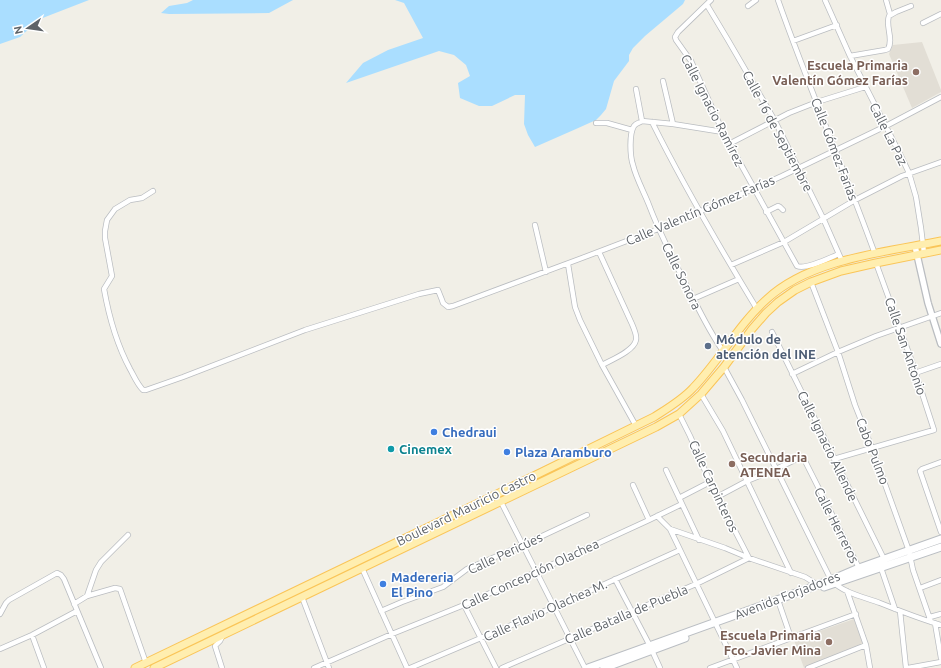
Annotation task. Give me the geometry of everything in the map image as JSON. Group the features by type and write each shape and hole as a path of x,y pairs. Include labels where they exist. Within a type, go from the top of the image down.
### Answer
{"main road":[{"name":"Boulevard Mauricio Castro","path":"136,668 497,494 654,417 671,407 693,388 708,371 739,329 767,298 792,281 841,258 875,254 941,241"},
{"name":"Boulevard Mauricio Castro","path":"157,667 502,502 656,427 679,414 701,394 766,312 795,290 811,282 841,271 916,254 941,250"},
{"path":"610,449 617,442 620,433"},
{"name":"Avenida Forjadores","path":"588,668 651,648 818,585 881,568 941,539"},
{"name":"Avenida Forjadores","path":"716,624 779,604 832,582 859,568 884,559 941,547"},
{"name":"Avenida Forjadores","path":"604,668 651,648"}],"street":[{"path":"706,4 711,0"},
{"path":"748,6 756,0"},
{"name":"Calle Gómez Farias","path":"778,0 875,254"},
{"name":"Calle La Paz","path":"825,0 865,87 909,173 916,197 924,253"},
{"path":"850,56 888,49 890,43 888,19 890,14 886,0"},
{"name":"Calle Ignacio Ramírez","path":"706,4 678,32 675,37 695,68 729,144 797,266 806,266 841,258"},
{"name":"Calle 16 de Septiembre","path":"706,4 775,121 841,258"},
{"path":"890,14 911,6"},
{"path":"924,23 941,14"},
{"path":"793,41 837,25"},
{"path":"663,80 673,124"},
{"path":"729,144 789,114 817,102 865,87"},
{"path":"636,89 642,121"},
{"name":"Calle Valentín Gómez Farías","path":"153,191 142,198 130,200 115,209 107,220 105,231 112,276 104,289 107,308 116,338 127,364 139,386 143,390 183,377 305,330 419,294 438,290 443,303 448,307 453,306 568,264 754,189 886,126 941,97"},
{"path":"596,123 607,123 632,130 637,123 642,121 723,132"},
{"path":"652,122 700,211 757,309"},
{"name":"Calle Sonora","path":"632,130 632,164 658,229 693,299 714,338 723,350"},
{"path":"731,265 784,242 855,200 902,176 941,162"},
{"path":"766,212 778,206 783,210"},
{"path":"535,224 546,272"},
{"path":"915,246 932,316 941,344"},
{"path":"599,252 636,334 636,341 632,347 602,365"},
{"name":"Calle San Antonio","path":"872,448 934,430 916,373 876,263"},
{"path":"568,264 573,301 577,312 602,365 636,426"},
{"path":"693,299 739,279"},
{"name":"Cabo Pulmo","path":"811,282 838,352 855,404 910,554 913,570 932,621 941,658"},
{"path":"792,374 876,336 941,313"},
{"name":"Calle Ignacio Allende","path":"772,332 884,559"},
{"path":"916,373 941,364"},
{"path":"724,366 832,582 847,591 941,625"},
{"path":"701,394 723,431 791,573"},
{"name":"Calle Carpinteros","path":"679,414 717,497 749,558"},
{"path":"834,459 872,448"},
{"name":"Calle Herreros","path":"717,497 747,481 801,458 804,460 859,568"},
{"path":"941,462 921,470 920,473 941,532"},
{"path":"666,470 699,540"},
{"path":"679,498 710,482"},
{"path":"633,485 649,520"},
{"path":"497,494 585,668"},
{"name":"Calle Concepción Olachea","path":"314,668 464,605 682,504"},
{"name":"Calle Pericúes","path":"381,611 443,587 466,570 587,515"},
{"path":"657,516 670,529 737,668"},
{"path":"670,529 805,577 818,585"},
{"path":"87,596 96,570 101,562 128,535"},
{"name":"Calle Flavio Olachea M.","path":"410,668 554,607 680,550"},
{"name":"Calle Batalla de Puebla","path":"502,668 696,584 749,558"},
{"path":"362,568 406,668"},
{"path":"881,568 897,610 907,668 941,662"},
{"path":"0,614 9,600 57,573 61,575 101,668"},
{"path":"615,579 660,668"},
{"path":"920,588 941,580"},
{"path":"74,604 87,596 120,588 146,663"},
{"path":"847,591 866,645 870,668"},
{"path":"302,597 329,668"},
{"path":"779,604 791,638"},
{"path":"464,605 496,668"},
{"path":"0,649 32,635 77,611"},
{"path":"710,668 856,614"},
{"path":"932,621 941,614"},
{"path":"32,635 44,668"},
{"path":"222,668 215,646 223,635"},
{"path":"808,668 866,645"}],"shaded area":[{"name":"Escuela Primaria Valentín Gómez Farías","path":"922,42 941,92 912,108 889,54 893,45"},
{"name":"Escuela Primaria Fco. Javier Mina","path":"854,619 863,644 804,668 794,640"}],"water":[{"path":"0,0 89,0 40,19 20,37 0,44"},
{"path":"193,0 293,0 269,13 161,13 169,6 187,3"},
{"path":"395,0 685,0 683,4 633,48 629,55 629,61 614,81 606,109 596,120 535,147 524,124 525,95 515,95 492,106 479,106 460,98 458,83 470,76 466,65 454,55 439,51 346,83 363,63 388,50 423,38 404,3"}],"place":[{"name":"Escuela Primaria Valentín Gómez Farías","path":"916,72"},
{"name":"Módulo de atención del INE","path":"708,346"},
{"name":"Chedraui","path":"434,432"},
{"name":"Cinemex","path":"391,449"},
{"name":"Plaza Aramburo","path":"507,452"},
{"name":"Secundaria ATENEA","path":"732,464"},
{"name":"Madereria El Pino","path":"383,584"},
{"name":"Escuela Primaria Fco. Javier Mina","path":"829,642"}]}
